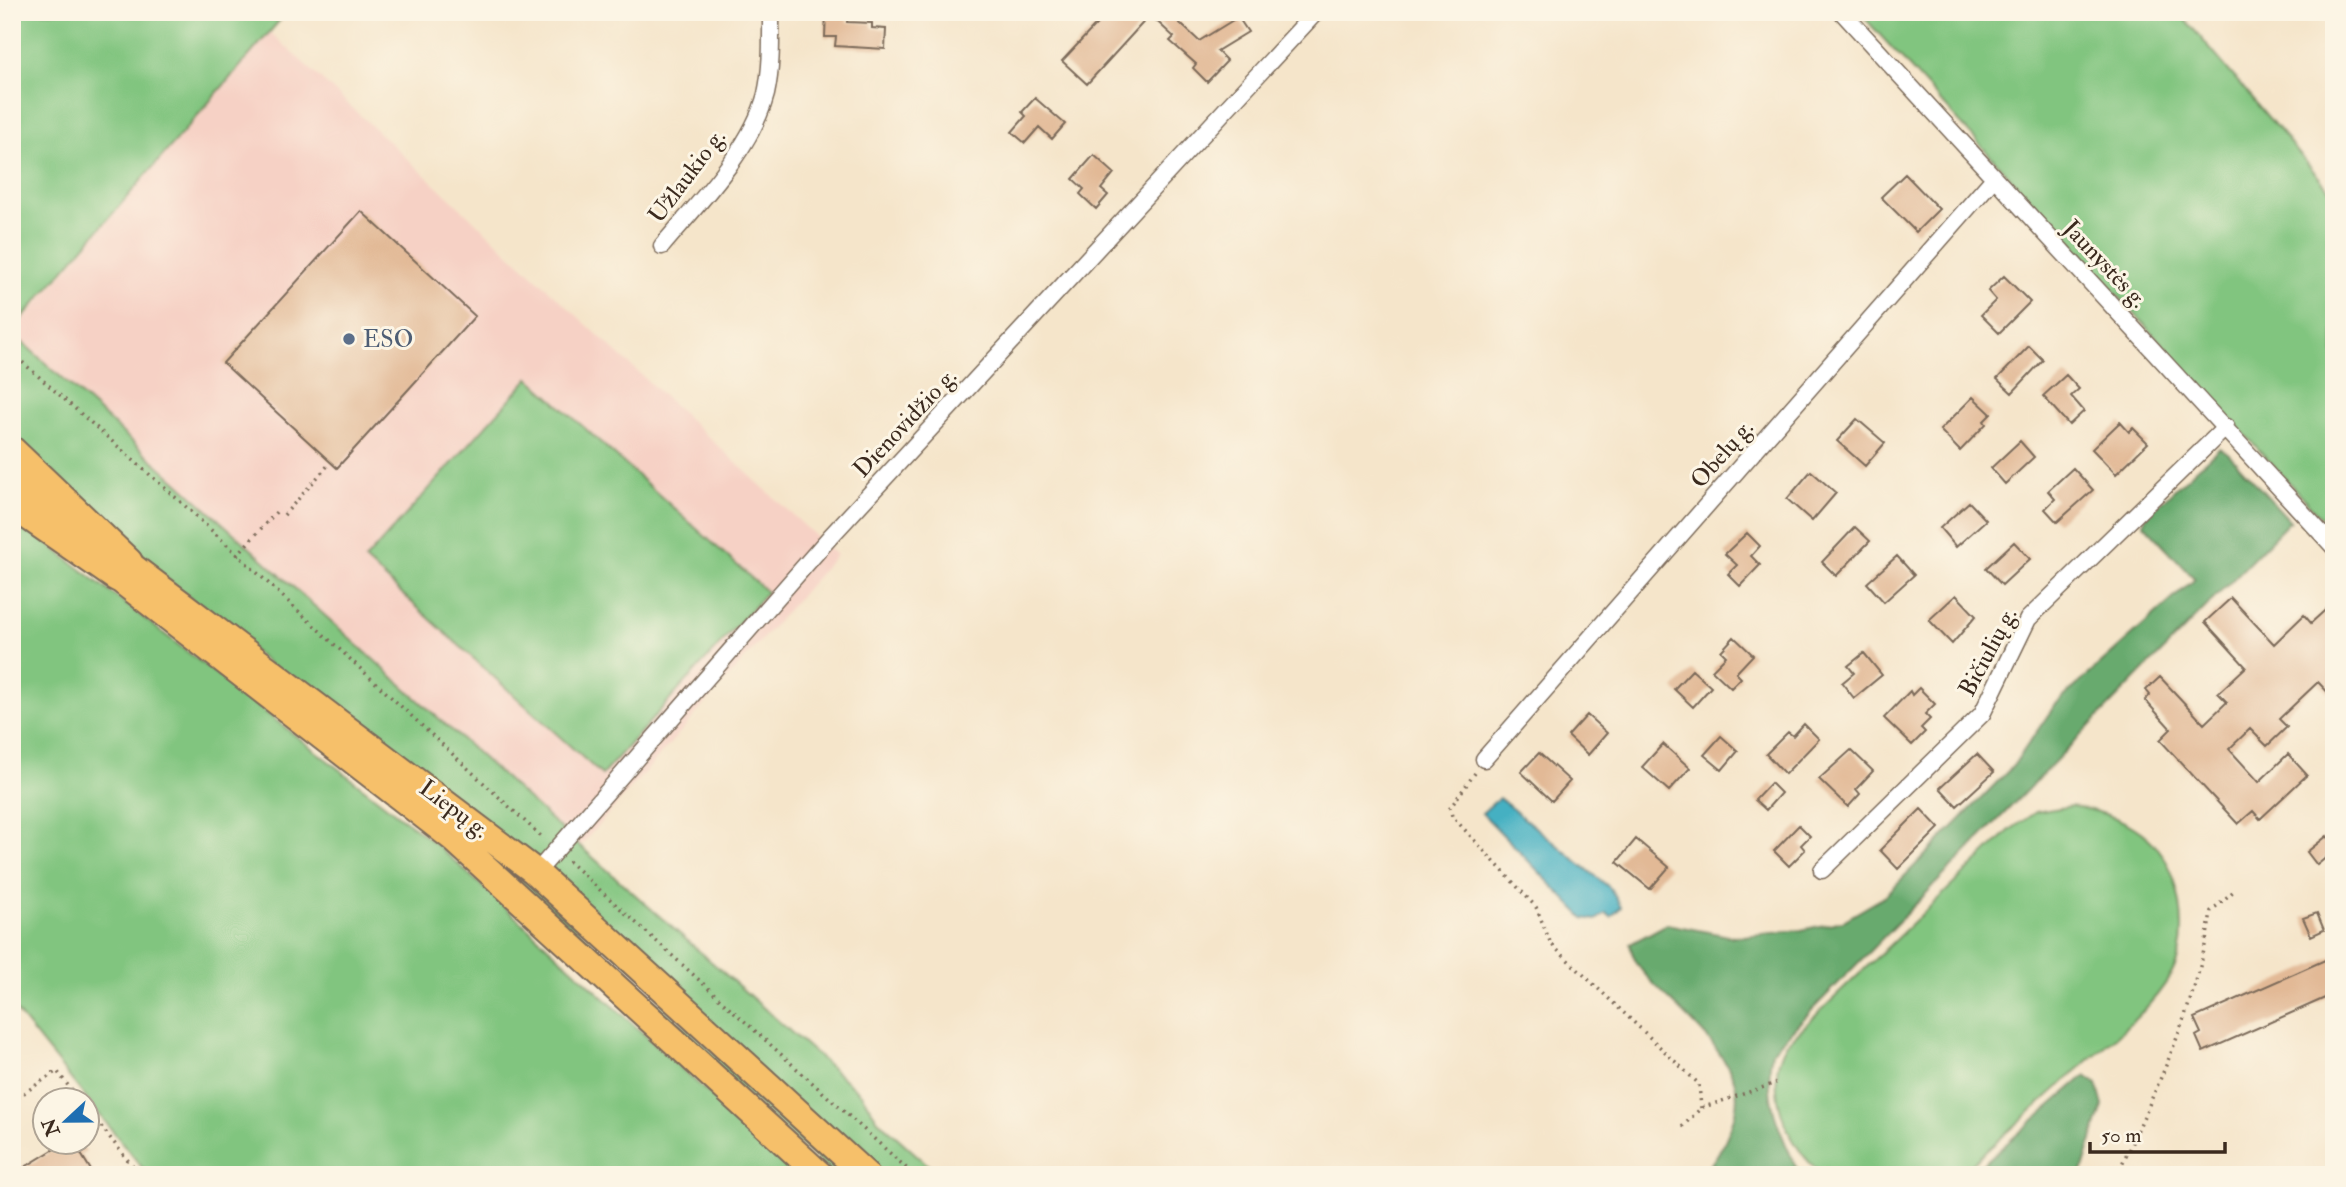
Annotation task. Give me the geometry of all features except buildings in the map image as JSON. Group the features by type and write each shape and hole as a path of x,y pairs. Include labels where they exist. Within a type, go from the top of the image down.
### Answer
{"highway":[{"path":"12,451 122,570"},
{"path":"12,505 122,570"}],"main road":[{"name":"Liepų g.","path":"12,480 453,838 820,1175"},
{"name":"Liepų g.","path":"12,491 536,873 866,1175"}],"street":[{"name":"Užlaukio g.","path":"662,246 729,165 753,124 765,95 771,56 771,12"},
{"name":"Dienovidžio g.","path":"536,873 830,537 1317,12"},
{"name":"Jaunystės g.","path":"1842,12 2334,547"},
{"name":"Obelų g.","path":"1484,760 1994,178"},
{"name":"Bičiulių g.","path":"1822,870 1982,713 2028,620 2226,427"}],"path":[{"path":"12,353 237,555 556,850 914,1175"},
{"path":"284,515 331,462"},
{"path":"237,555 278,510"},
{"path":"1484,760 1450,808 1452,816 1536,907 1551,944 1699,1084 1701,1108"},
{"path":"2117,1175 2163,1070 2207,938 2211,911 2236,889"},
{"path":"34,1086 57,1071 68,1086"},
{"path":"1682,1127 1701,1108 1776,1083"},
{"path":"12,1101 32,1088"},
{"path":"102,1128 134,1168 130,1175"}],"shaded area":[{"path":"270,32 836,555 580,846 12,333"}],"green space":[{"path":"12,12 287,12 12,330"},
{"path":"1859,12 2179,12 2334,195 2334,532"},
{"path":"12,333 580,846 861,1094 878,1120 939,1175 879,1175 81,507 12,441"},
{"path":"529,378 767,592 602,775 365,560"},
{"path":"2219,448 2228,453 2290,521 1772,1051 1771,1100 1800,1175 1702,1175 1717,1155 1730,1129 1736,1102 1733,1077 1721,1055 1705,1035 1645,974 1635,961 1630,944 1667,924 1734,937 1801,930 1843,921 1884,897 2013,766 2055,705 2195,579 2143,523 2147,515"},
{"path":"12,516 438,846 798,1175 148,1175 102,1118 102,1086 76,1086 12,1006"},
{"path":"2072,806 2105,814 2134,828 2158,848 2167,862 2177,890 2182,926 2180,951 2172,973 2154,999 2131,1023 1959,1175 1824,1175 1799,1149 1782,1115 1777,1078 1779,1060 1786,1044 2010,830 2036,812"},
{"path":"484,849 522,878 847,1175 835,1175 808,1152"},
{"path":"2085,1076 2097,1084 2103,1105 2081,1175 1970,1175"}],"water":[{"path":"1499,798 1610,888 1621,907 1611,917 1606,913 1596,920 1584,918 1482,813"}],"place":[{"name":"ESO","path":"349,339"}]}
